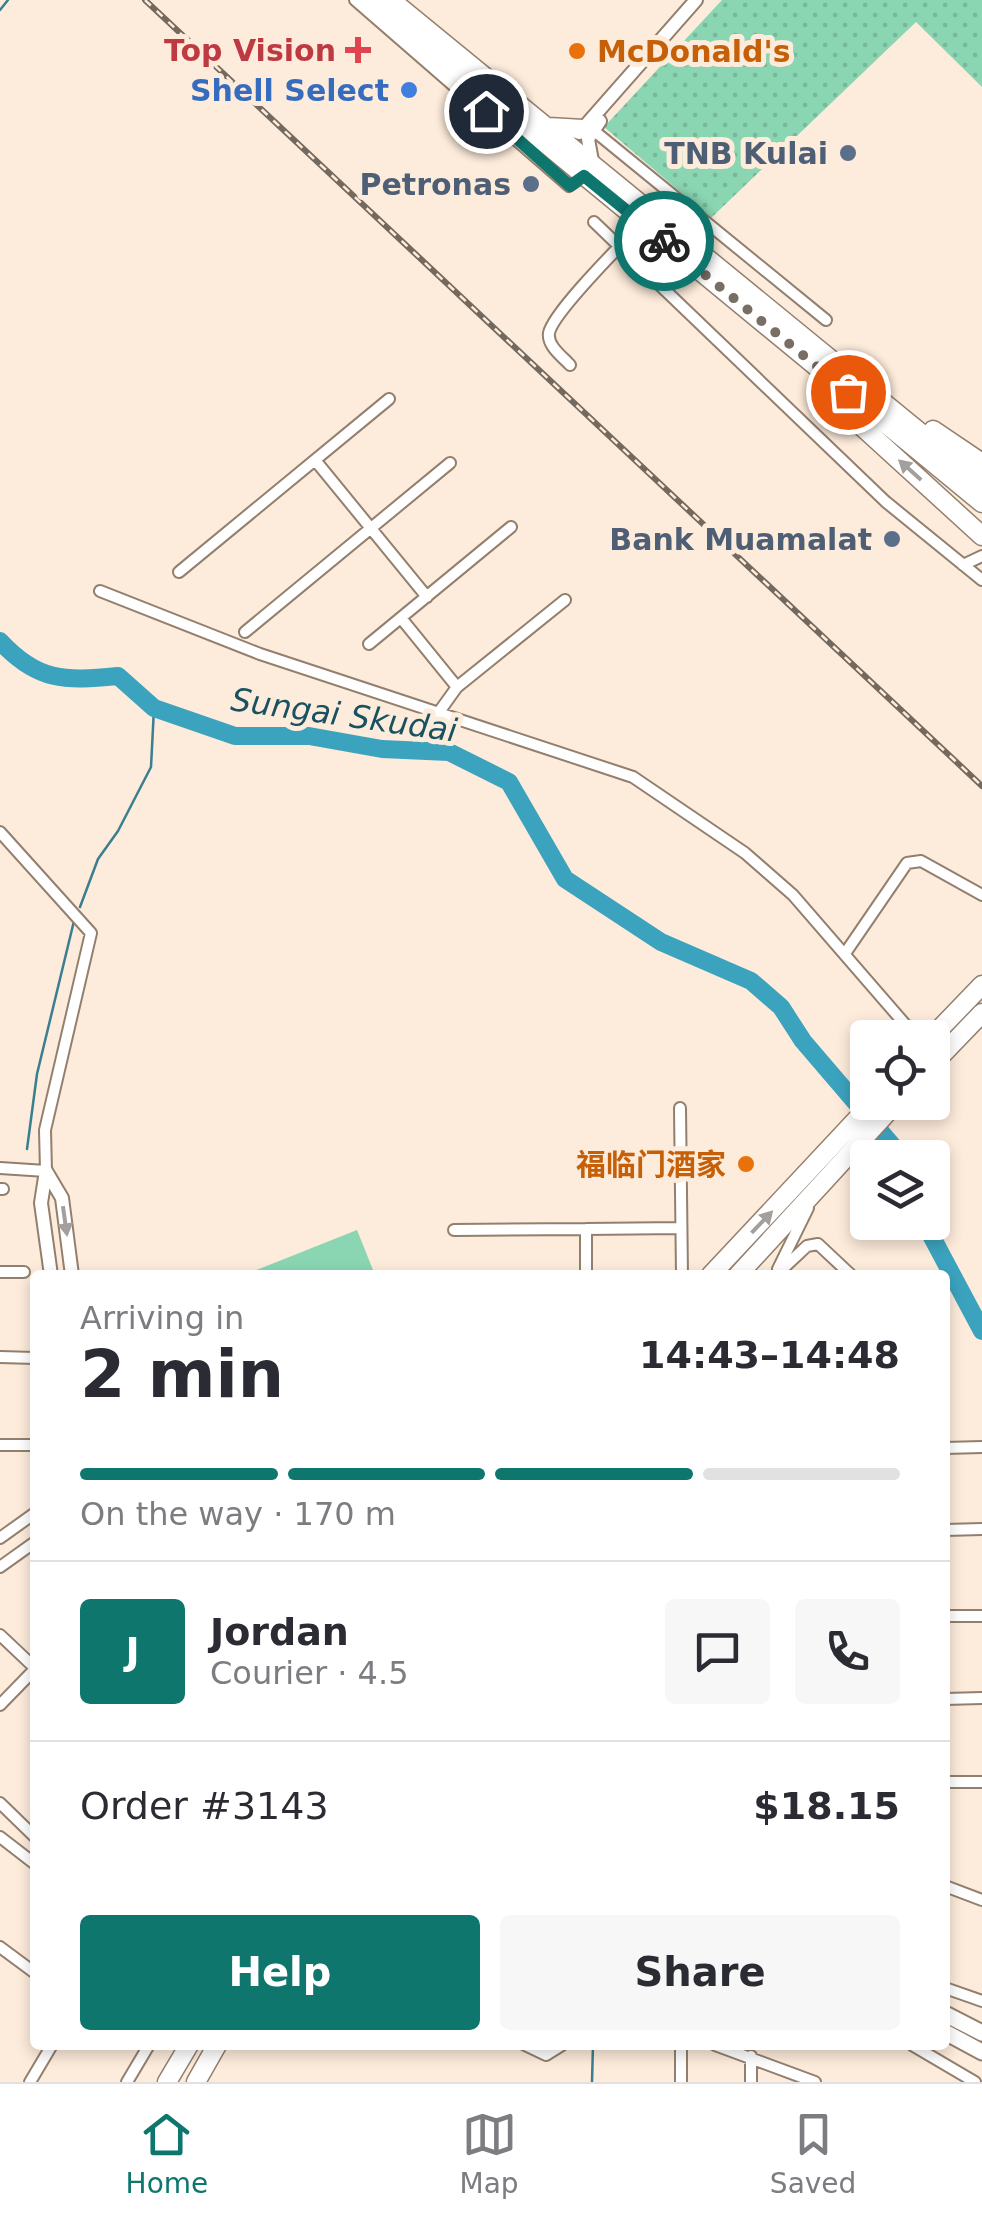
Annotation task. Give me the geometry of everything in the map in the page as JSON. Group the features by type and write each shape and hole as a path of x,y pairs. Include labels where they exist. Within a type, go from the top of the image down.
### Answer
{"main road":[{"path":"371,0 982,484"},
{"path":"391,0 568,144 600,188 982,503"},
{"path":"544,125 588,129"},
{"path":"794,348 857,422 982,536"},
{"path":"849,375 982,463"},
{"path":"948,1020 982,985"},
{"path":"950,1047 982,1014"},
{"path":"742,1270 819,1179 860,1120"},
{"path":"717,1270 879,1120"},
{"path":"950,2016 982,2032"},
{"path":"950,2035 982,2052"},
{"path":"167,2082 185,2050"},
{"path":"199,2076 217,2050"}],"street":[{"path":"355,0 570,186 590,171 588,129 696,0"},
{"path":"600,188 570,158 568,144 588,129 707,0"},
{"path":"588,129 826,320"},
{"path":"594,222 886,502 982,580"},
{"path":"570,365 552,346 549,333 561,312 642,223"},
{"path":"179,572 389,398"},
{"path":"315,460 426,596"},
{"path":"245,632 450,463"},
{"path":"369,644 511,528"},
{"path":"963,565 982,556"},
{"path":"100,591 260,654 633,776 745,853 793,895 846,952 899,1020"},
{"path":"439,712 457,687 565,600"},
{"path":"401,618 457,687"},
{"path":"0,832 91,933 44,1130 46,1171 41,1203 50,1270"},
{"path":"846,952 907,863 915,860 982,895"},
{"path":"943,1020 955,1012"},
{"path":"680,1108 682,1270"},
{"path":"0,1168 46,1171"},
{"path":"46,1171 62,1198 71,1270"},
{"path":"778,1270 819,1179"},
{"path":"454,1230 681,1228"},
{"path":"586,1229 586,1270"},
{"path":"781,1270 807,1246 818,1244 847,1270"},
{"path":"0,1272 24,1272"},
{"path":"0,1357 30,1358"},
{"path":"0,1444 30,1445"},
{"path":"950,1448 982,1447"},
{"path":"0,1538 30,1516"},
{"path":"950,1530 982,1529"},
{"path":"0,1568 30,1546"},
{"path":"950,1616 982,1616"},
{"path":"0,1634 30,1664"},
{"path":"0,1706 30,1674"},
{"path":"950,1699 982,1698"},
{"path":"950,1782 982,1782"},
{"path":"0,1803 30,1832"},
{"path":"1,1840 30,1860"},
{"path":"950,1888 982,1900"},
{"path":"2,1954 30,1970"},
{"path":"950,1990 982,2001"},
{"path":"30,2082 49,2050"},
{"path":"127,2082 145,2050"},
{"path":"681,2050 681,2082"},
{"path":"731,2050 816,2082"},
{"path":"923,2050 974,2082"},
{"path":"751,2056 751,2082"}],"green space":[{"path":"722,0 982,0 982,87 916,22 711,218 604,127"},
{"path":"357,1230 373,1270 257,1270"}],"waterway":[{"path":"0,10 8,0"},
{"name":"Sungai Skudai","path":"0,641 40,671 67,678 118,676 154,708 235,736 309,736 382,749 449,752 509,782 565,879 661,942 751,981 781,1007 803,1041 888,1140"},
{"path":"80,907 98,859 118,831 151,767 154,708"},
{"path":"27,1149 37,1074 74,921"},
{"name":"Sungai Skudai","path":"934,1240 950,1270"},
{"name":"Sungai Skudai","path":"950,1271 982,1331"},
{"path":"592,2082 593,2050"}],"railway":[{"path":"145,0 982,786"}],"way so far":[{"path":"664,241 848,392"}],"place":[{"name":"Top Vision","path":"358,50"},
{"name":"McDonald's","path":"577,51"},
{"name":"Shell Select","path":"409,90"},
{"name":"TNB Kulai","path":"848,153"},
{"name":"Petronas","path":"531,184"},
{"name":"Bank Muamalat","path":"892,539"},
{"name":"福临门酒家","path":"746,1164"}],"route":[{"path":"486,111 570,186 576,186 584,176 664,241"}]}
